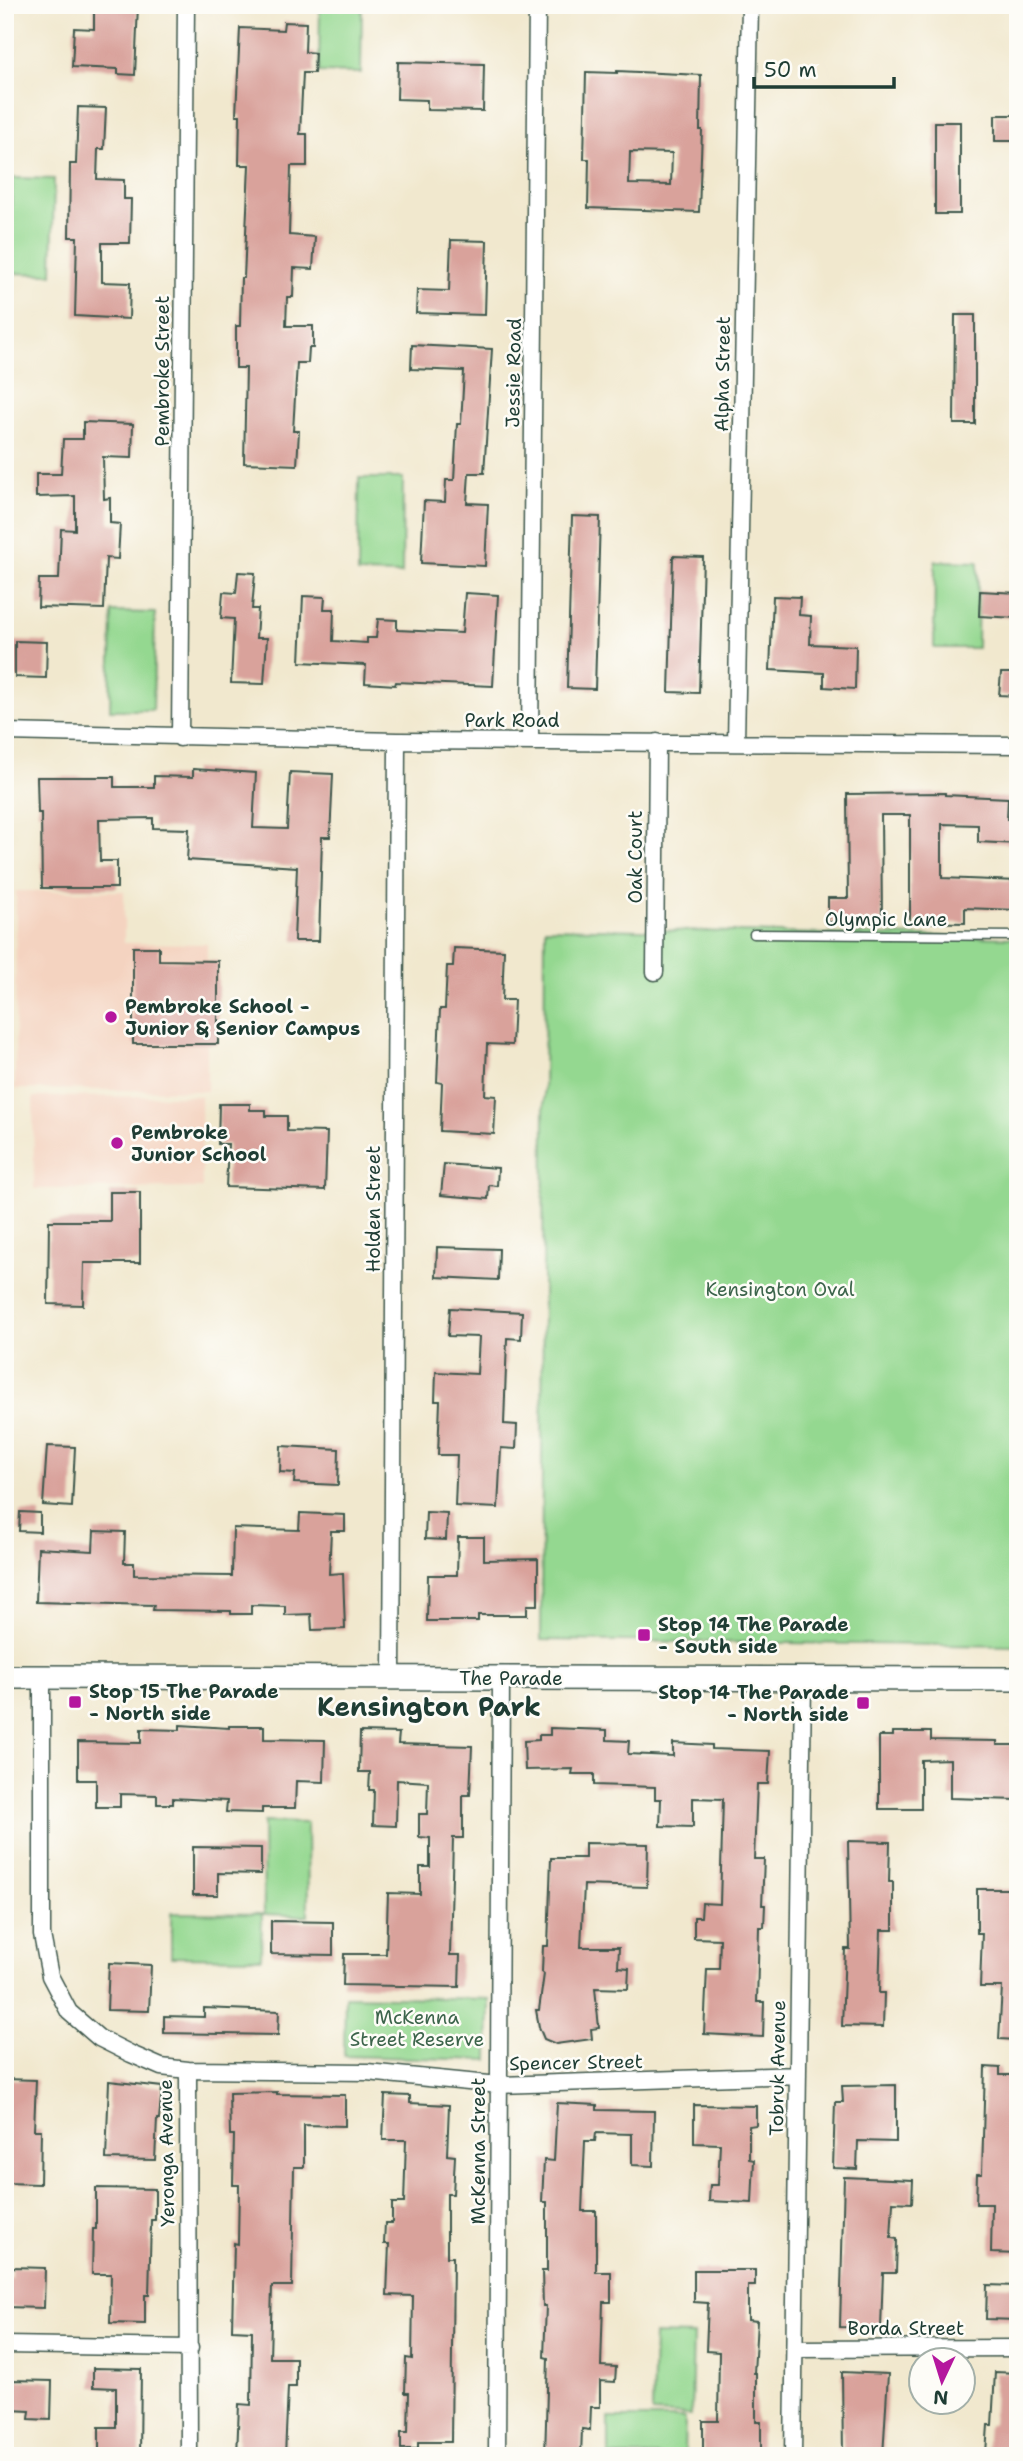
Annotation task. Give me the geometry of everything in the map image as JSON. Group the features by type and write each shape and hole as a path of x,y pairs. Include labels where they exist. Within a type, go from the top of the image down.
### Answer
{"main road":[{"name":"The Parade","path":"5,1677 1018,1679"}],"street":[{"name":"Pembroke Street","path":"180,737 186,5"},
{"name":"Jessie Road","path":"530,740 537,5"},
{"name":"Alpha Street","path":"736,743 750,5"},
{"name":"Park Road","path":"5,732 397,740 1018,745"},
{"name":"Holden Street","path":"392,1678 397,740"},
{"name":"Oak Court","path":"655,972 657,743"},
{"name":"Yeronga Avenue","path":"43,1678 42,1935 50,1976 69,2012 99,2038 161,2067 188,2070 189,2456"},
{"name":"McKenna Street","path":"497,2456 501,1678"},
{"name":"Tobruk Avenue","path":"793,2456 803,1680"},
{"name":"Spencer Street","path":"188,2070 367,2072 499,2085 798,2075"},
{"path":"5,2345 190,2348"},
{"name":"Borda Street","path":"795,2349 1018,2348"}],"lane":[{"name":"Olympic Lane","path":"754,934 1018,936"}],"shaded area":[{"name":"Pembroke School - Junior & Senior Campus","path":"16,891 124,891 124,943 207,944 207,1091 15,1089"},
{"name":"Pembroke Junior School","path":"201,1096 202,1188 34,1189 33,1097"}],"green space":[{"path":"320,5 362,5 361,73 319,72"},
{"path":"12,178 54,179 52,274 9,273"},
{"path":"359,478 403,478 402,574 358,573"},
{"path":"935,561 978,562 977,648 934,648"},
{"path":"112,612 155,613 153,710 110,710"},
{"name":"Kensington Oval","path":"545,928 1018,938 1018,1646 541,1640"},
{"path":"263,1822 307,1823 308,1916 264,1914"},
{"path":"171,1913 262,1914 261,1958 171,1957"},
{"name":"McKenna Street Reserve","path":"345,1996 489,1999 488,2060 344,2056"},
{"path":"654,2334 693,2335 691,2415 652,2413"},
{"path":"609,2418 685,2418 684,2456 609,2456"}],"building":[{"path":"94,5 138,5 135,75 118,74 118,69 72,67 74,28 94,29"},
{"path":"284,22 306,23 305,52 315,53 314,73 303,73 300,134 307,134 307,166 291,166 289,235 315,237 313,269 294,268 293,297 287,297 286,326 313,326 313,348 309,348 308,363 297,363 293,431 299,431 297,465 244,463 246,368 236,368 236,326 240,326 241,278 244,278 249,165 239,165 240,115 236,115 240,28 283,30"},
{"path":"398,62 484,64 483,111 427,110 427,100 397,99"},
{"path":"586,72 701,75 699,212 588,208 589,159 584,159","holes":["630,152 672,153 671,185 629,184"]},
{"path":"78,107 106,108 104,149 98,149 97,179 124,180 124,199 131,199 130,243 102,243 102,282 130,283 129,319 75,316 77,237 69,237 70,164 76,164"},
{"path":"995,115 1018,115 1018,141 995,141"},
{"path":"935,122 960,122 960,214 935,214"},
{"path":"451,240 487,241 485,315 416,313 417,290 449,291"},
{"path":"955,315 975,315 975,424 954,424"},
{"path":"412,345 492,349 484,473 469,473 467,503 488,504 485,566 421,563 424,501 445,502 446,480 454,480 457,424 461,424 464,371 411,369"},
{"path":"83,422 133,424 132,458 103,457 104,499 110,498 110,523 120,524 118,559 106,558 104,609 38,607 39,579 59,579 61,529 75,530 75,496 36,497 36,474 61,474 63,439 83,439"},
{"path":"572,516 600,517 595,689 567,688"},
{"path":"673,556 703,557 699,693 669,692"},
{"path":"238,572 255,573 252,609 258,609 256,638 267,638 264,684 231,683 234,619 221,618 223,592 236,593"},
{"path":"980,591 1018,593 1018,618 979,616"},
{"path":"465,593 498,595 493,686 365,683 366,665 300,662 303,596 325,597 324,609 334,609 333,641 367,643 367,638 376,638 378,619 397,620 397,630 462,633"},
{"path":"773,596 800,597 799,615 811,616 810,644 856,646 855,689 824,687 824,673 770,670"},
{"path":"15,641 47,642 46,678 15,677"},
{"path":"1001,673 1018,673 1018,696 999,695"},
{"path":"193,769 256,773 253,828 287,829 290,772 333,774 330,837 322,837 319,941 294,941 297,867 187,860 189,829 153,828 153,818 99,819 100,861 117,861 117,888 42,888 41,813 38,813 37,777 114,777 114,787 154,787 154,776 193,777"},
{"path":"945,793 1008,798 1007,819 1018,820 1018,844 978,842 978,825 942,824 942,878 1018,881 1018,910 965,908 965,923 910,922 910,815 881,815 882,921 828,922 828,898 848,898 847,794"},
{"path":"133,947 159,947 159,960 218,961 218,1044 133,1044"},
{"path":"454,948 504,950 502,1000 514,1000 512,1045 487,1044 485,1095 496,1096 494,1134 440,1131 442,1083 437,1082 440,1009 445,1009 447,966 453,966"},
{"path":"219,1104 250,1104 250,1110 266,1110 266,1116 287,1116 287,1131 327,1132 325,1190 226,1187 228,1144 218,1144"},
{"path":"444,1164 498,1168 497,1186 489,1185 488,1199 441,1195"},
{"path":"110,1192 140,1192 140,1263 84,1263 83,1305 48,1304 49,1221 110,1221"},
{"path":"437,1247 499,1249 498,1280 436,1277"},
{"path":"450,1308 522,1312 521,1339 507,1338 504,1424 517,1425 516,1449 501,1448 498,1508 455,1506 457,1455 438,1455 440,1401 435,1401 436,1372 477,1374 479,1337 448,1336"},
{"path":"47,1446 75,1447 72,1507 43,1505"},
{"path":"281,1446 339,1449 338,1485 294,1483 295,1473 280,1472"},
{"path":"20,1512 40,1513 40,1532 19,1531"},
{"path":"426,1512 447,1513 446,1540 425,1539"},
{"path":"300,1513 345,1515 345,1531 331,1531 329,1574 343,1573 345,1629 312,1630 311,1614 285,1615 285,1606 251,1605 251,1614 231,1614 231,1611 153,1610 154,1605 36,1602 38,1548 93,1551 94,1531 125,1532 124,1563 134,1563 134,1575 232,1576 233,1528 299,1530"},
{"path":"458,1537 484,1537 484,1560 538,1559 538,1605 527,1605 527,1615 478,1615 478,1621 427,1621 428,1575 457,1575"},
{"path":"180,1725 229,1728 264,1726 264,1739 325,1740 324,1782 296,1781 295,1808 262,1808 262,1813 226,1812 227,1801 173,1798 173,1804 157,1804 157,1795 120,1794 120,1807 96,1807 96,1780 78,1780 78,1742 141,1743 141,1729 180,1730"},
{"path":"550,1728 607,1730 607,1740 629,1741 628,1754 673,1756 673,1743 712,1745 712,1749 770,1751 768,1784 757,1784 754,1859 764,1859 764,1927 759,1927 757,2002 764,2002 763,2037 704,2034 707,1969 719,1969 720,1939 694,1938 694,1917 701,1917 702,1903 720,1904 723,1799 693,1798 693,1827 660,1826 661,1799 655,1799 655,1787 594,1785 594,1774 572,1774 573,1769 525,1770 524,1741 539,1740 539,1735 550,1735"},
{"path":"360,1732 399,1733 398,1744 472,1746 470,1795 463,1795 463,1838 453,1838 450,1955 460,1955 459,1987 343,1985 344,1954 386,1954 388,1893 420,1894 420,1867 430,1867 430,1838 419,1837 419,1814 427,1814 428,1782 397,1780 396,1826 373,1825 374,1790 369,1790 370,1772 359,1772"},
{"path":"893,1732 931,1732 931,1740 997,1741 997,1745 1018,1745 1018,1800 950,1798 950,1759 921,1760 921,1809 879,1809 879,1736 893,1736"},
{"path":"848,1841 890,1842 889,1882 893,1882 893,1930 881,1930 879,1993 884,1993 883,2027 842,2026 845,1949 850,1949"},
{"path":"585,1843 648,1844 647,1887 584,1885 581,1947 619,1947 618,1967 629,1968 628,1989 595,1988 599,2028 591,2029 592,2039 556,2044 544,2039 536,2010 539,2010 544,1974 543,1946 548,1946 551,1858 585,1858"},
{"path":"193,1847 261,1848 261,1874 218,1873 218,1895 193,1895"},
{"path":"977,1889 1018,1889 1018,2040 999,2039 1002,1987 980,1987 982,1933 977,1933"},
{"path":"271,1921 333,1922 333,1955 271,1954"},
{"path":"109,1963 151,1965 149,2011 107,2010"},
{"path":"204,2008 279,2011 278,2035 164,2033 164,2016 204,2017"},
{"path":"985,2067 1000,2068 1000,2075 1018,2075 1018,2254 991,2253 992,2204 976,2204 977,2174 982,2174"},
{"path":"5,2079 36,2080 34,2130 41,2130 40,2184 5,2183"},
{"path":"109,2081 162,2087 155,2160 106,2159"},
{"path":"896,2085 896,2142 858,2141 857,2169 833,2168 835,2102 843,2102 842,2086"},
{"path":"229,2093 345,2095 345,2126 304,2125 304,2167 294,2167 292,2286 272,2286 270,2358 296,2358 296,2387 288,2387 285,2456 237,2456 239,2404 251,2405 252,2331 232,2330 234,2243 238,2244 239,2185 233,2185 234,2135 230,2135"},
{"path":"385,2095 410,2096 410,2103 449,2105 447,2155 455,2156 453,2194 447,2194 447,2257 453,2257 451,2442 418,2442 418,2449 401,2449 401,2432 408,2432 406,2358 412,2359 413,2296 387,2295 389,2244 384,2244 385,2223 392,2223 392,2203 404,2203 406,2140 383,2140"},
{"path":"557,2103 597,2105 597,2110 654,2111 653,2166 632,2165 632,2134 596,2133 595,2141 585,2141 582,2211 596,2211 596,2272 611,2272 611,2302 603,2302 601,2366 616,2367 615,2382 600,2381 600,2407 591,2407 590,2430 582,2429 581,2456 545,2456 548,2358 544,2357 546,2306 543,2306 542,2271 547,2271 547,2202 542,2202 544,2160 554,2161"},
{"path":"694,2105 756,2106 756,2125 749,2126 749,2159 754,2160 752,2203 709,2201 710,2185 718,2185 720,2144 694,2143"},
{"path":"844,2177 913,2180 912,2203 893,2202 891,2238 897,2239 896,2273 883,2273 881,2328 840,2327"},
{"path":"96,2188 155,2189 155,2220 151,2220 149,2295 145,2295 145,2324 110,2323 111,2274 92,2274"},
{"path":"12,2267 45,2268 44,2308 5,2307 5,2278 12,2278"},
{"path":"694,2270 755,2270 755,2286 748,2286 748,2320 757,2321 754,2373 756,2422 761,2422 761,2455 703,2455 703,2421 718,2421 719,2352 706,2351 708,2303 694,2302"},
{"path":"987,2285 1018,2286 1018,2320 986,2319"},
{"path":"93,2368 141,2369 140,2456 99,2456 99,2427 116,2427 116,2388 93,2387"},
{"path":"842,2372 888,2374 883,2456 843,2456"},
{"path":"995,2372 1018,2373 1018,2454 986,2453 988,2425 992,2425"},
{"path":"11,2380 52,2381 51,2420 29,2419 30,2411 10,2410"}],"place":[{"name":"Pembroke School - Junior & Senior Campus","path":"111,1017"},
{"name":"Pembroke Junior School","path":"117,1143"},
{"name":"Stop 14 The Parade - South side","path":"644,1635"},
{"name":"Stop 15 The Parade - North side","path":"75,1702"},
{"name":"Stop 14 The Parade - North side","path":"863,1703"}],"district":[{"name":"Kensington Park","path":"429,1707"}]}
